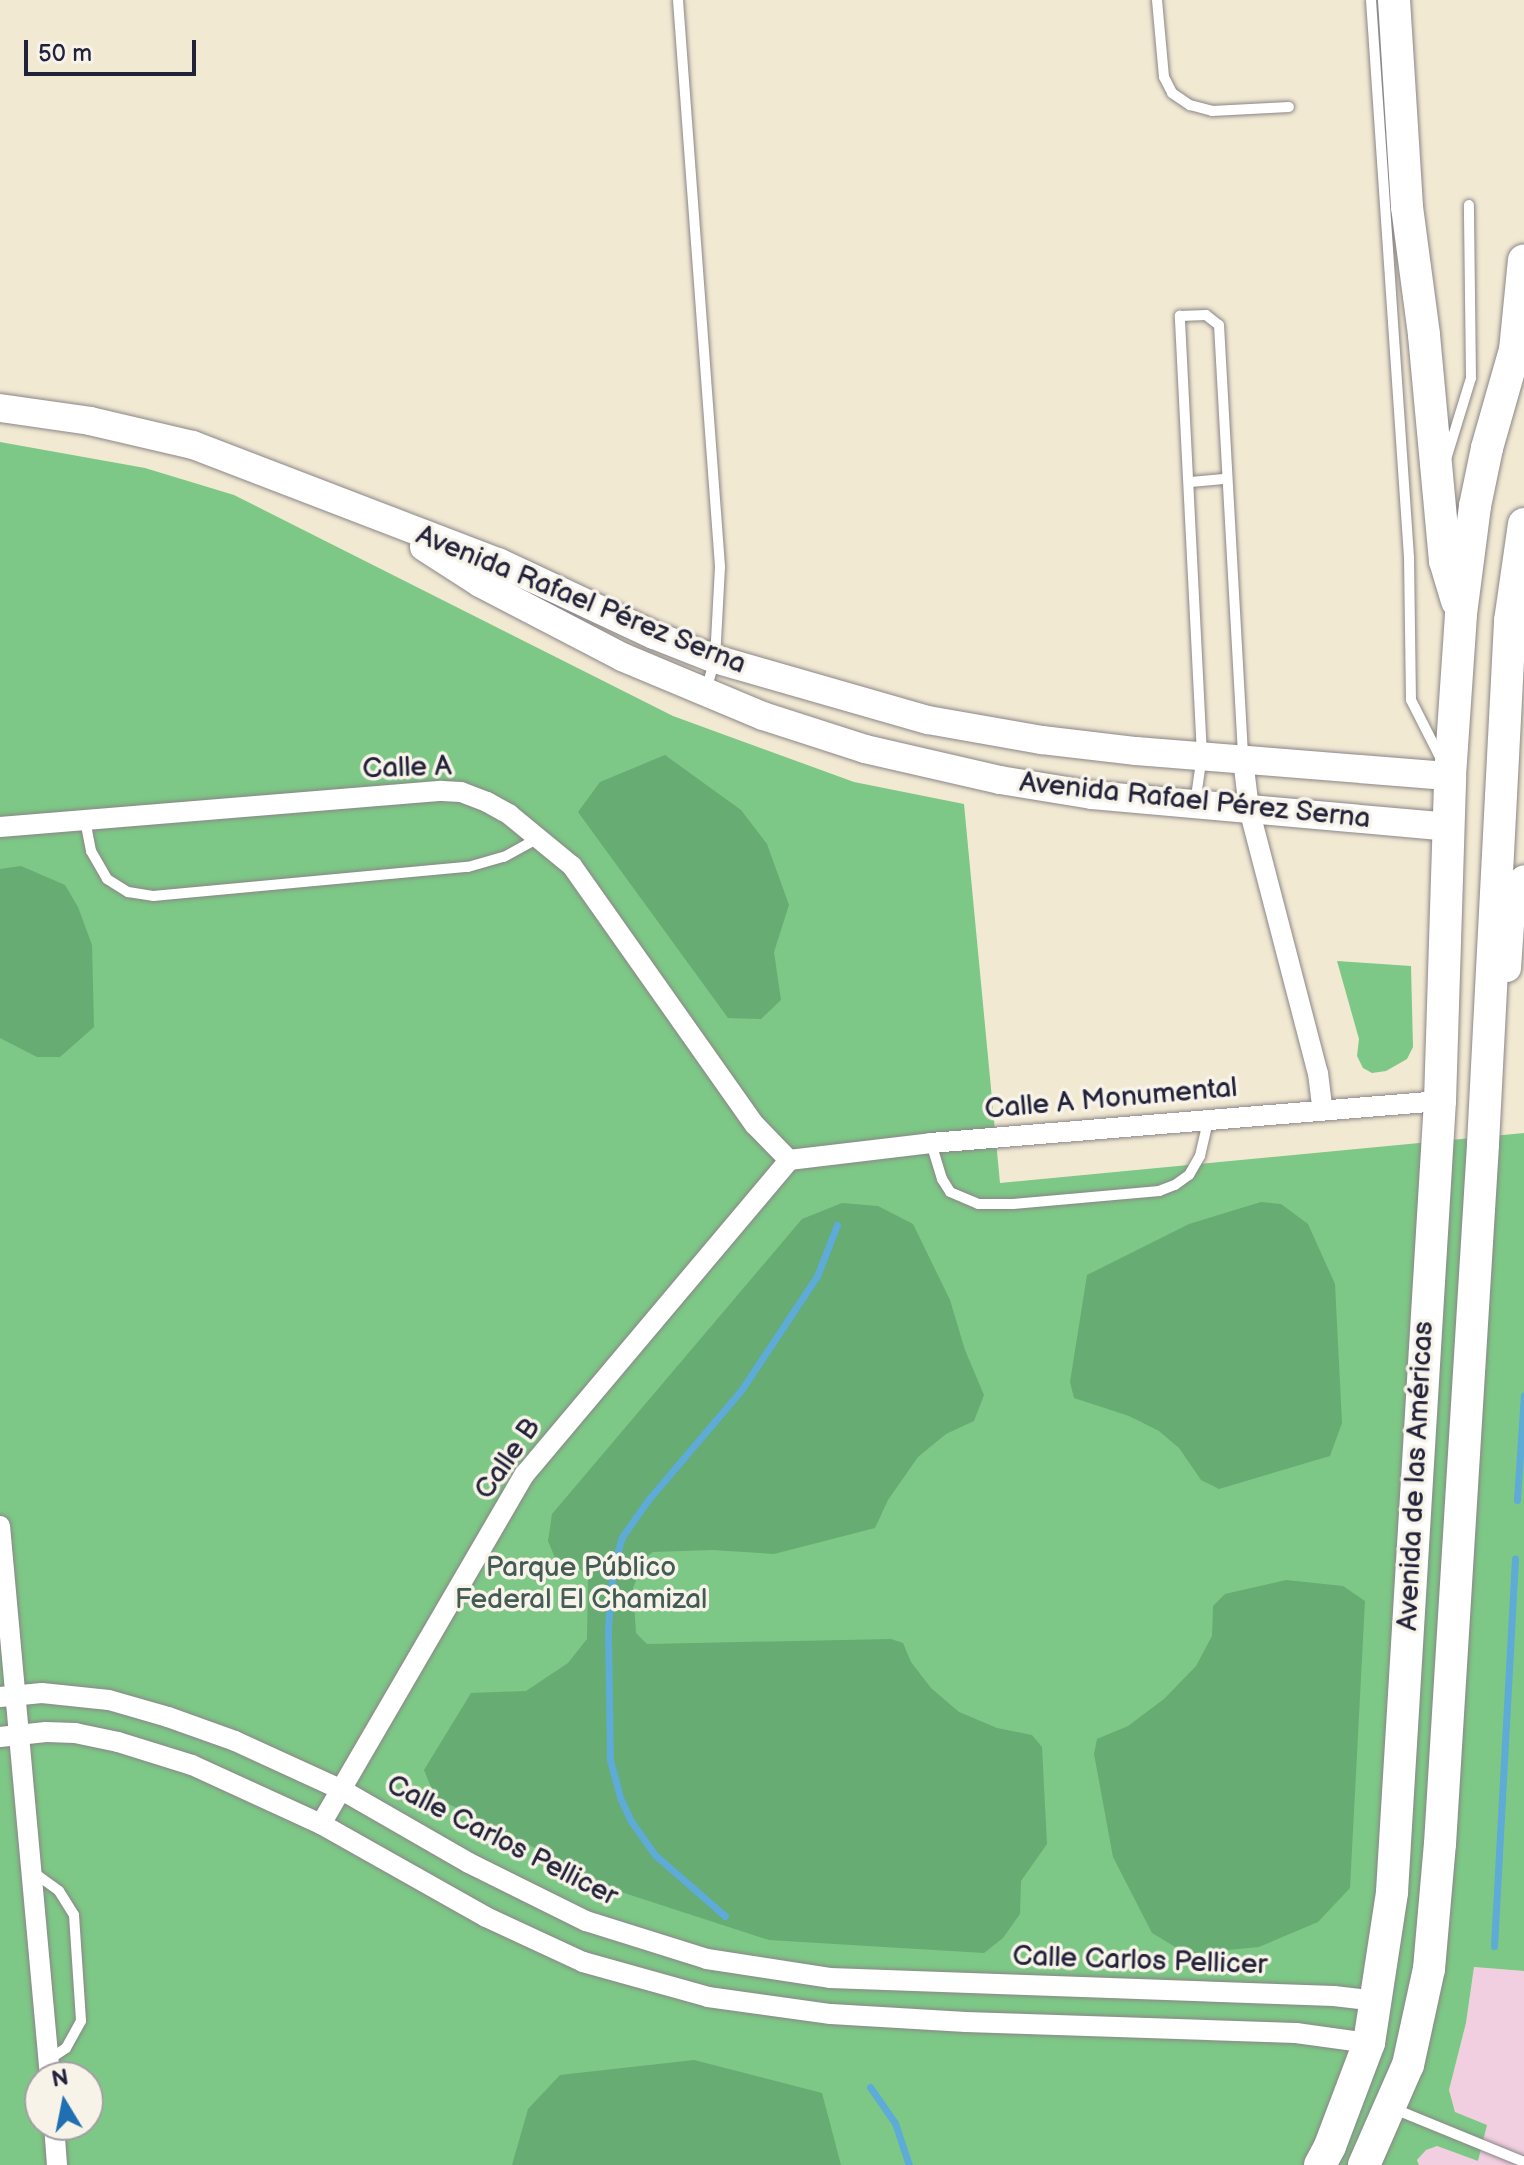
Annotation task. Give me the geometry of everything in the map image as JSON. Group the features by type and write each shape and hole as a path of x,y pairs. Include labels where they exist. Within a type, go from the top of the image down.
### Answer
{"highway":[{"path":"1394,0 1407,207 1440,481 1445,561 1461,614"},
{"name":"Avenida de las Américas","path":"1320,2165 1369,2043 1392,1892 1440,1101 1450,776 1461,614 1481,477 1515,350 1524,260"},
{"name":"Avenida de las Américas","path":"1364,2165 1408,2065 1429,1969 1440,1844 1485,1101 1510,621 1523,552"},
{"path":"1440,1101 1457,1109 1465,1131 1458,1262 1467,1371"}],"main road":[{"name":"Avenida Rafael Pérez Serna","path":"0,408 90,421 193,445 498,562 654,635 715,659 928,720 1042,740 1450,776"},
{"name":"Avenida Rafael Pérez Serna","path":"376,517 480,583 622,657 763,716 865,749 1092,795 1448,827"},
{"path":"1485,1101 1500,1069 1511,911 1516,892 1524,879"}],"street":[{"path":"1243,759 1249,809 1318,1073 1322,1108"},
{"name":"Calle A","path":"0,827 442,791 461,792 487,802 539,838 572,866 755,1125 789,1160"},
{"name":"Calle A Monumental","path":"789,1160 931,1143 1322,1108 1440,1101"},
{"name":"Calle B","path":"321,1824 525,1474 789,1160"},
{"path":"0,1536 10,1736 33,1872 48,2061"},
{"name":"Calle Carlos Pellicer","path":"8,1697 57,1693 109,1700 235,1741 342,1790 469,1863 586,1921 707,1959 830,1978 1334,1996 1377,2001"},
{"path":"10,1736 75,1733 118,1742 192,1765 321,1824 486,1917 583,1962 708,1997 831,2014 966,2022 1296,2033 1369,2043"},
{"path":"55,2141 57,2165"}],"lane":[{"path":"678,0 720,567 715,659 705,693"},
{"path":"1157,0 1164,77 1172,93 1190,105 1212,111 1289,107"},
{"path":"1371,0 1409,557 1411,700 1450,776"},
{"path":"1440,481 1471,378 1469,205"},
{"path":"1195,804 1202,755 1180,316 1206,315 1219,325 1243,759"},
{"path":"1190,482 1227,479"},
{"path":"85,820 91,851 107,879 128,892 153,896 468,867 504,857 539,838"},
{"path":"931,1143 942,1179 950,1192 978,1204 1115,1195 1159,1191 1189,1175 1200,1156 1208,1118"},
{"path":"33,1872 59,1891 69,1902 74,1915 81,2021 55,2061"},
{"path":"1391,2108 1524,2162"}],"shaded area":[{"path":"1474,1967 1524,1971 1524,2165 1419,2165 1417,2160 1426,2149 1437,2146 1479,2161 1450,2101 1449,2090 1466,2023"}],"green space":[{"name":"Parque Público Federal El Chamizal","path":"0,442 145,468 234,495 673,716 854,782 964,804 1000,1183 1524,1133 1524,1971 1474,1967 1466,2023 1449,2090 1455,2112 1487,2125 1478,2161 1437,2146 1426,2150 1417,2160 1419,2165 0,2165"},
{"path":"665,755 741,810 767,844 789,905 774,952 781,1000 761,1019 728,1018 578,812 600,782"},
{"path":"21,866 65,885 78,907 92,945 94,1027 60,1057 37,1057 0,1038 0,869"},
{"path":"1337,961 1411,966 1413,1047 1407,1059 1386,1071 1372,1073 1363,1068 1357,1056 1359,1039"},
{"path":"1261,1202 1281,1204 1308,1224 1335,1284 1342,1423 1330,1456 1219,1489 1201,1480 1179,1448 1159,1431 1129,1416 1074,1398 1070,1382 1087,1275 1189,1224"},
{"path":"842,1203 878,1206 913,1224 950,1300 965,1350 984,1395 974,1421 946,1434 918,1457 888,1500 875,1528 774,1554 712,1550 653,1552 645,1558 633,1588 636,1633 647,1644 891,1639 903,1643 911,1662 931,1688 959,1712 997,1728 1032,1735 1042,1747 1047,1844 1021,1881 1020,1914 1003,1938 984,1953 769,1940 621,1892 435,1797 424,1770 471,1693 526,1691 568,1663 587,1639 588,1577 577,1566 558,1565 548,1541 552,1514 802,1219"},
{"path":"1286,1580 1343,1586 1365,1601 1350,1888 1318,1922 1259,1947 1187,1954 1152,1933 1113,1857 1094,1754 1097,1739 1128,1726 1164,1699 1196,1666 1212,1636 1213,1606 1225,1594"},
{"path":"694,2060 822,2093 841,2165 512,2165 528,2109 560,2075"}],"waterway":[{"path":"725,1916 655,1855 631,1821 620,1797 610,1760 608,1627 613,1568 622,1537 648,1500 742,1389 817,1276 837,1225"},
{"path":"1517,1500 1524,1395"},
{"path":"1494,1946 1515,1559"},
{"path":"870,2087 895,2123 909,2165"}]}
